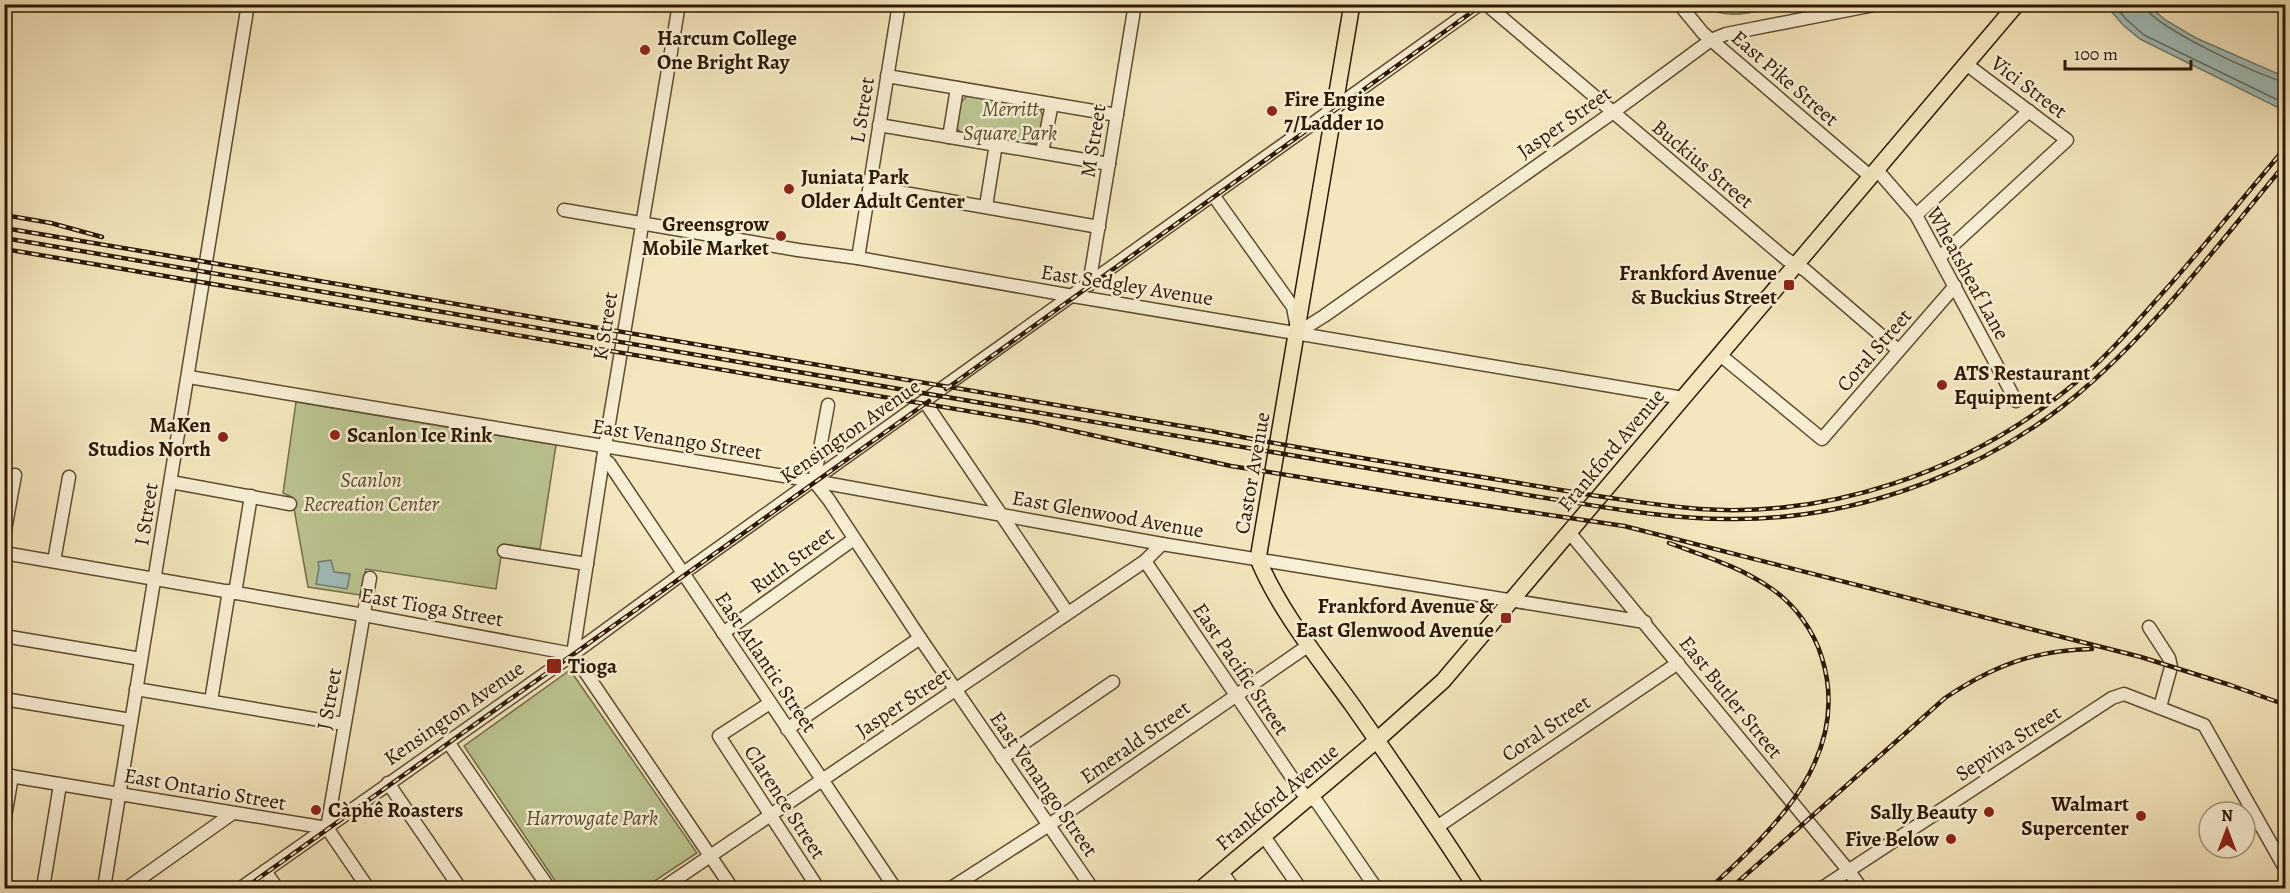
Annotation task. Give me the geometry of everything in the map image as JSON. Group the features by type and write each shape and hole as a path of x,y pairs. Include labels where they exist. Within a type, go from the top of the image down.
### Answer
{"main road":[{"name":"Castor Avenue","path":"1352,4 1258,560 1267,582 1437,827 1476,888"},
{"name":"Frankford Avenue","path":"1202,888 1443,681 2017,4"}],"street":[{"name":"I Street","path":"104,888 248,4"},
{"name":"K Street","path":"573,654 679,4"},
{"name":"L Street","path":"858,258 899,4"},
{"name":"M Street","path":"1089,285 1135,4"},
{"name":"Kensington Avenue","path":"241,888 573,654 1480,4"},
{"name":"Buckius Street","path":"1486,4 1612,113 1898,350"},
{"name":"East Pike Street","path":"1679,4 1711,40 1874,174"},
{"name":"Jasper Street","path":"1297,333 1612,113 1711,40 1726,34 1879,4"},
{"name":"Vici Street","path":"1940,257 2067,141 1966,64"},
{"path":"887,76 1117,116"},
{"path":"949,137 957,88"},
{"path":"1042,152 1052,104"},
{"path":"1916,214 2029,111"},
{"path":"879,125 1109,164"},
{"path":"986,206 996,144"},
{"name":"Wheatsheaf Lane","path":"1874,174 1916,214 2016,401"},
{"path":"870,187 1099,227"},
{"path":"1213,195 1293,307 1297,333"},
{"name":"East Sedgley Avenue","path":"564,210 1683,398"},
{"name":"Coral Street","path":"1719,354 1822,439 1955,286"},
{"name":"East Venango Street","path":"189,377 604,453 814,481 1090,888"},
{"path":"924,402 1067,612"},
{"path":"814,481 828,405"},
{"name":"East Atlantic Street","path":"604,453 682,574 895,888"},
{"path":"4,536 15,475"},
{"path":"54,561 69,477"},
{"name":"East Glenwood Avenue","path":"814,481 1162,544 1645,622"},
{"path":"171,483 290,504"},
{"path":"211,701 250,496"},
{"name":"East Butler Street","path":"1569,532 1861,888"},
{"name":"Ruth Street","path":"723,633 854,539"},
{"name":"Jasper Street","path":"663,888 1145,561 1162,544"},
{"path":"504,551 587,564"},
{"name":"East Tioga Street","path":"4,553 364,615 573,654"},
{"name":"East Pacific Street","path":"1145,561 1307,798 1317,802 1376,888"},
{"name":"J Street","path":"327,828 370,578"},
{"path":"2149,627 2169,658 2171,667 2160,707 2204,724 2286,870"},
{"path":"4,636 141,659"},
{"path":"787,729 920,638"},
{"name":"Emerald Street","path":"951,888 1049,825 1309,645"},
{"path":"573,654 732,888"},
{"name":"Coral Street","path":"1437,827 1678,663"},
{"path":"1002,758 1113,682"},
{"path":"136,689 344,724"},
{"name":"Sepviva Street","path":"1822,888 2112,698 2124,694 2160,707"},
{"path":"4,699 131,720"},
{"name":"Clarence Street","path":"770,703 719,736 818,888"},
{"path":"448,742 549,888"},
{"path":"4,823 8,775"},
{"name":"East Ontario Street","path":"8,775 327,828"},
{"path":"388,783 460,888"},
{"path":"43,888 60,785"},
{"path":"127,888 232,813"},
{"path":"327,828 368,888"},
{"path":"1263,835 1300,888"},
{"path":"265,871 277,888"},
{"path":"1222,872 1233,888"}],"green space":[{"path":"1704,5 1731,9 1756,5 1784,5 1733,14 1713,10"},
{"name":"Merritt Square Park","path":"972,94 1039,107 1045,120 1039,142 1029,146 961,133 956,127 959,107 963,99"},
{"name":"Scanlon Recreation Center","path":"296,402 556,445 540,549 503,544 496,589 366,569 360,595 308,587 292,497 283,493"},
{"name":"Harrowgate Park","path":"570,670 697,853 644,888 560,888 464,746"}],"water":[{"path":"2106,5 2147,5 2167,21 2196,38 2285,77 2285,111 2140,39 2123,25"},
{"path":"331,560 334,572 350,574 347,589 316,584 318,562"}],"railway":[{"path":"946,389 1483,4"},
{"path":"4,228 1597,496 1700,509 1749,510 1797,506 1845,497 1892,484 1938,467 1983,445 2025,420 2064,392 2118,342 2182,271 2286,147"},
{"path":"4,238 1533,496 1659,515 1735,519 1784,517 1832,510 1880,498 1927,482 1972,462 2016,438 2056,411 2120,355 2194,275 2286,163"},
{"path":"4,215 51,223 102,237"},
{"path":"4,249 1033,422 1231,466 1624,526 2141,657 2286,705"},
{"path":"245,888 929,401"},
{"path":"1669,543 1748,574 1780,595 1796,611 1814,638 1822,658 1828,694 1826,727 1817,758 1802,787 1759,841 1710,888"},
{"path":"1731,888 1945,698 1980,677 2015,662 2051,653 2092,649"}],"place":[{"name":"Harcum College One Bright Ray","path":"645,50"},
{"name":"Fire Engine 7/Ladder 10","path":"1272,111"},
{"name":"Juniata Park Older Adult Center","path":"789,189"},
{"name":"Greensgrow Mobile Market","path":"781,236"},
{"name":"Frankford Avenue & Buckius Street","path":"1789,285"},
{"name":"ATS Restaurant Equipment","path":"1942,385"},
{"name":"Scanlon Ice Rink","path":"335,435"},
{"name":"MaKen Studios North","path":"223,437"},
{"name":"Frankford Avenue & East Glenwood Avenue","path":"1506,618"},
{"name":"Tioga","path":"554,666"},
{"name":"Càphê Roasters","path":"316,810"},
{"name":"Sally Beauty","path":"1989,812"},
{"name":"Walmart Supercenter","path":"2141,816"},
{"name":"Five Below","path":"1951,839"}]}
